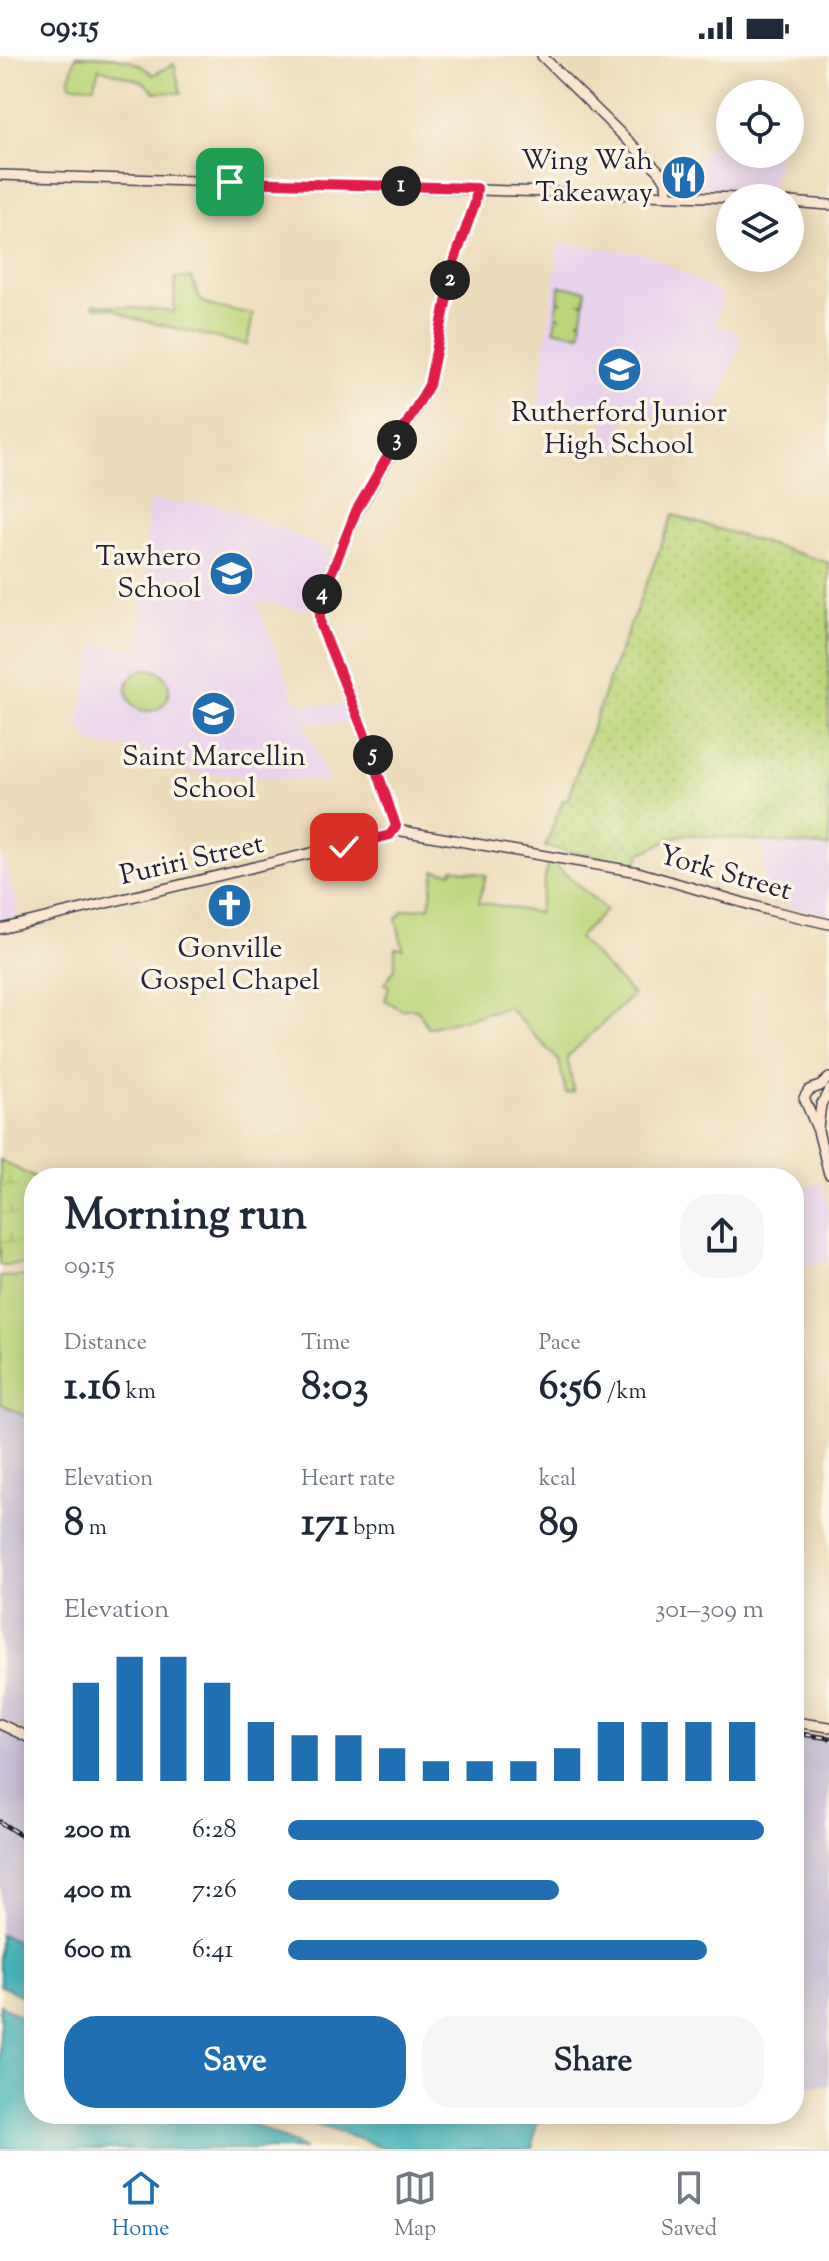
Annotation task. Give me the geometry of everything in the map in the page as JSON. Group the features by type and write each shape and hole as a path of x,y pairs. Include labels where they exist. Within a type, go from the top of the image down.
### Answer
{"main road":[{"path":"542,56 660,172 666,182 667,194"},
{"path":"0,175 716,197"},
{"path":"397,830 375,762 321,626 319,605 356,511 429,385 455,259 475,203 477,188"},
{"path":"475,203 490,194 510,190"},
{"path":"804,203 829,205"},
{"name":"Puriri Street","path":"0,929 397,830 609,866"},
{"name":"York Street","path":"609,866 829,924"},
{"path":"829,1078 816,1089 806,1092 805,1103 818,1131 829,1174"},
{"path":"816,1089 825,1098"},
{"path":"805,1103 812,1108 825,1098"},
{"path":"818,1131 825,1098"},
{"path":"804,1723 829,1727"},
{"path":"0,1724 24,1735"}],"shaded area":[{"path":"716,142 716,168 777,168 774,170 773,184 716,184 716,187 689,185 678,178"},
{"name":"Rutherford Junior High School","path":"559,243 648,254 722,295 715,326 739,332 741,342 712,417 624,415 621,454 603,453 604,415 538,405"},
{"path":"149,501 220,505 330,549 306,611 256,601 297,704 344,705 352,724 304,722 329,782 153,769 143,748 93,744 78,726 94,646 139,648"},
{"path":"763,843 829,847 829,915 765,900"},
{"path":"4,858 19,916 0,920 0,859"},
{"path":"822,1183 829,1211 829,1261 804,1267 804,1188"},
{"path":"0,1403 24,1416 24,1731 0,1718"},
{"path":"0,1731 24,1743 24,1943 0,1934"},
{"path":"804,1738 829,1741 829,2086 804,2085"}],"green space":[{"path":"76,56 129,61 153,75 174,64 181,93 155,92 143,82 99,68 94,86 70,85"},
{"path":"175,278 192,278 200,300 211,306 253,314 247,345 132,318 114,309 93,307 94,304 174,312"},
{"path":"560,286 586,290 584,303 581,303 584,305 579,320 582,321 580,334 554,330 556,317 559,317 556,315 558,302 561,302 558,299"},
{"path":"673,515 829,563 829,847 683,834 641,853 636,863 545,847 563,800 567,800 610,677"},
{"path":"148,669 163,675 169,690 163,705 148,711 133,705 127,690 133,675"},
{"path":"548,863 555,865 606,910 578,938 633,995 567,1057 574,1092 566,1093 559,1061 508,1007 428,1028 418,1010 402,1010 385,1000 389,986 385,984 395,967 395,948 403,948 396,919 404,910 429,907 435,870 452,872 453,868 486,875 479,902 538,913"},
{"path":"0,1160 24,1172 24,1264 0,1265"},
{"path":"24,1276 24,1416 0,1403 0,1277"}],"water":[{"path":"0,1934 24,1943 24,1997 0,1985"},
{"path":"0,2004 24,2019 24,2124 253,2124 304,2149 0,2149"},
{"path":"313,2124 537,2124 533,2149 389,2149"}],"railway":[{"path":"804,1734 829,1738"},
{"path":"0,1822 24,1838"}],"place":[{"name":"Wing Wah Takeaway","path":"684,178"},
{"name":"Rutherford Junior High School","path":"619,370"},
{"name":"Tawhero School","path":"232,574"},
{"name":"Saint Marcellin School","path":"214,714"},
{"name":"Gonville Gospel Chapel","path":"230,905"}],"route":[{"path":"230,182 477,188 475,203 455,259 429,385 356,511 319,605 321,626 365,735 396,826 390,835 344,847"}]}
